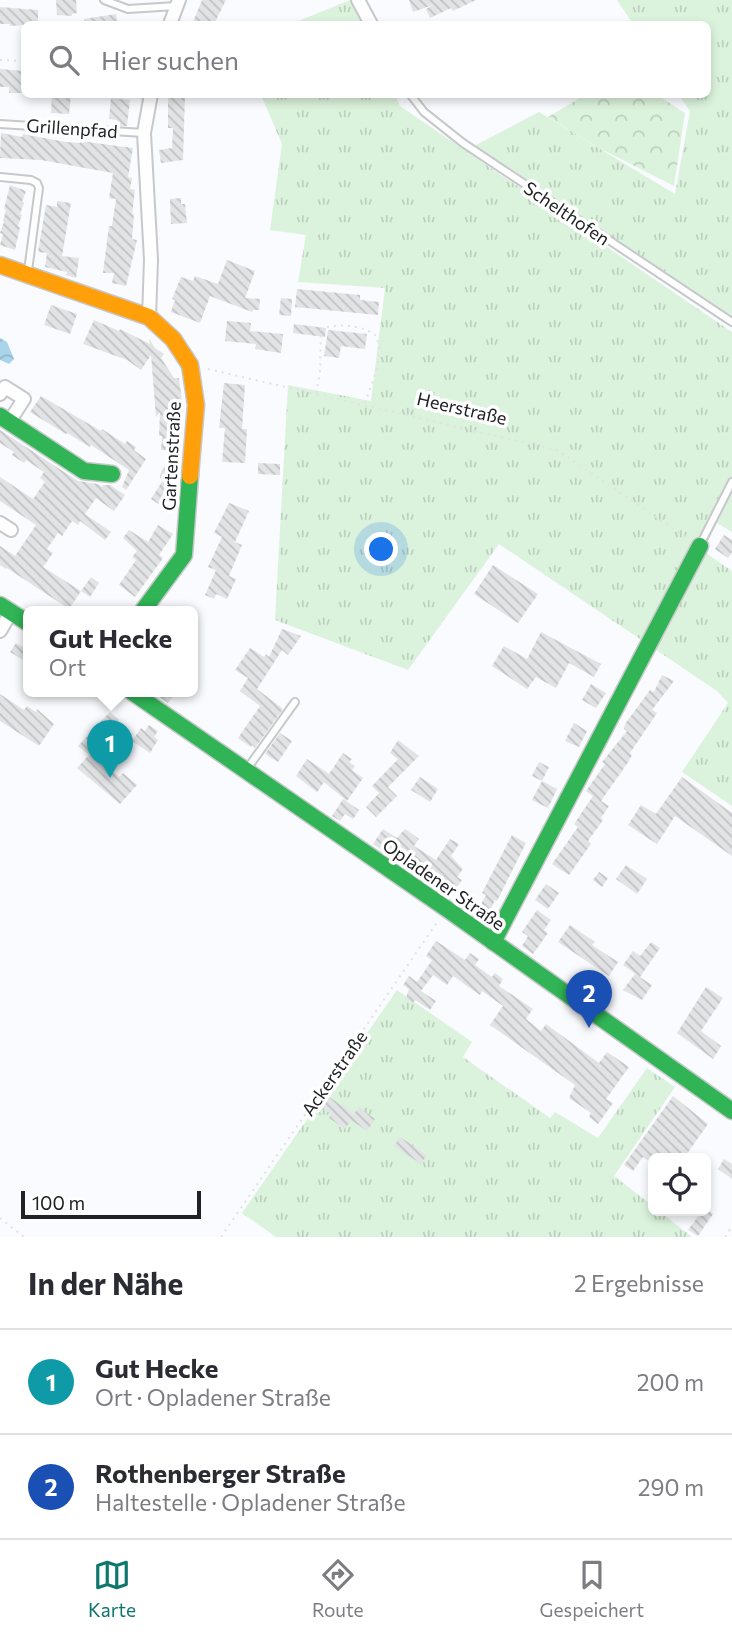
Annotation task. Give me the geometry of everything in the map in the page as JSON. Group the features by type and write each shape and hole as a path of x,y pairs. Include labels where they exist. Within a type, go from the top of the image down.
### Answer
{"street":[{"path":"358,0 369,21"},
{"path":"171,21 177,3"},
{"path":"0,265 149,317 151,260 144,133 150,98"},
{"name":"Gartenstraße","path":"146,606 184,555 196,405 190,365 173,339 149,317"},
{"path":"0,394 5,387 24,399 5,419 84,471 112,474"},
{"path":"493,942 700,546"},
{"path":"0,631 5,608 23,620"},
{"name":"Opladener Straße","path":"139,697 447,909 732,1111"}],"lane":[{"path":"104,0 128,9 177,3"},
{"name":"Schelthofen","path":"413,98 424,112 463,143 732,322"},
{"name":"Grillenpfad","path":"0,124 144,133"},
{"path":"0,177 31,180 37,183 39,188 28,274"},
{"path":"700,546 732,482"},
{"path":"246,771 295,702"}],"path":[{"path":"0,60 21,61"},
{"path":"316,394 320,372 321,330 330,326 366,330 376,336 379,346 364,405"},
{"name":"Heerstraße","path":"190,365 557,450 700,546"},
{"name":"Ackerstraße","path":"220,1237 447,909"},
{"path":"0,1219 24,1237"},
{"path":"725,1237 732,1226"}],"green space":[{"path":"355,0 364,21 298,21"},
{"path":"617,0 732,0 732,316 474,146 539,112 675,194 690,111 681,98 711,98 711,21 631,21"},
{"path":"262,98 396,98 400,106 732,332 732,532 717,523 703,551 732,571 732,806 682,772 728,703 717,691 499,544 408,670 275,620 288,385 371,401 385,288 298,282 306,235 270,230 282,144"},
{"path":"580,98 662,98 685,113 674,186 597,147 548,117"},
{"path":"397,990 472,1042 463,1057 550,1118 555,1112 598,1138 647,1068 675,1087 614,1176 648,1202 648,1216 665,1216 692,1237 276,1237 242,1213"}],"water":[{"path":"0,338 7,342 14,359 9,364 0,360"}],"building":[{"path":"56,0 76,0 77,13 72,16 57,15"},
{"path":"202,0 226,0 216,21 193,21"},
{"path":"409,0 476,0 430,18 426,9 433,5 413,12"},
{"path":"0,7 38,10 38,21 21,21 21,25 0,24"},
{"path":"116,14 117,21 84,21"},
{"path":"0,69 21,71 21,93 9,93 9,87 0,87"},
{"path":"52,98 71,98 69,114 51,113"},
{"path":"111,98 130,100 127,126 116,126 117,120 109,119"},
{"path":"168,98 185,98 183,160 161,163 159,150 172,148 173,128 168,128"},
{"path":"1,133 133,148 128,177 132,178 130,189 135,190 132,239 137,240 126,286 112,283 114,273 103,273 109,226 112,226 116,199 109,198 113,173 41,160 0,158"},
{"path":"10,185 26,191 15,250 0,245"},
{"path":"181,198 181,204 185,204 187,223 171,224 170,199"},
{"path":"57,201 71,203 62,256 79,258 76,278 66,275 67,272 45,267 47,253 38,252 46,205 57,207"},
{"path":"227,260 255,271 245,298 260,299 259,310 252,312 210,296 200,323 171,312 175,300 172,299 181,277 193,281 195,276 218,284"},
{"path":"297,289 360,295 360,300 379,302 378,315 295,307"},
{"path":"281,298 292,299 291,316 279,315"},
{"path":"51,305 77,314 70,334 44,325"},
{"path":"94,320 150,344 149,339 155,348 164,354 161,358 174,378 179,378 183,409 181,451 161,450 160,412 156,417 151,355 141,370 127,360 83,344"},
{"path":"227,321 251,323 250,331 283,334 281,353 255,349 256,344 225,341"},
{"path":"294,324 326,328 325,337 293,333"},
{"path":"328,330 367,334 365,349 341,346 339,358 324,356"},
{"path":"224,383 245,385 242,429 247,429 245,463 222,462 225,428 219,428"},
{"path":"41,396 125,444 127,441 136,447 134,450 146,459 126,490 122,487 129,470 91,445 90,447 30,412"},
{"path":"0,430 78,481 102,487 110,485 125,495 114,511 96,498 85,514 111,532 105,540 80,521 78,525 72,521 62,536 58,533 47,549 53,553 43,567 81,591 71,606 64,606 0,565 0,546 15,556 36,525 0,501 0,477 33,499 45,482 40,478 44,472 26,460 24,463 0,443"},
{"path":"258,463 280,464 280,475 258,474"},
{"path":"165,466 177,474 170,484 177,489 163,507 151,499 163,480 160,478"},
{"path":"229,503 249,511 235,542 242,545 229,576 236,579 227,599 216,594 214,599 205,595 216,570 208,567 222,537 214,533"},
{"path":"158,525 173,534 159,555 163,558 135,597 119,585 136,560 132,557 137,551 123,538 129,530 148,542"},
{"path":"724,535 732,540 732,552 728,558 715,549"},
{"path":"493,565 538,594 518,623 474,594"},
{"path":"91,577 99,583 90,597 81,591"},
{"path":"282,629 301,636 288,655 282,650 257,689 283,709 255,748 238,738 260,706 240,691 248,678 235,670 250,648 264,657 266,654 269,657"},
{"path":"541,632 601,664 594,677 569,663 556,688 536,677 527,689 492,666 504,646 527,659"},
{"path":"16,643 23,647 23,660 10,652"},
{"path":"662,675 674,681 652,710 657,713 630,753 632,755 629,761 601,801 609,806 601,818 603,820 588,841 591,844 569,875 552,864 578,827 574,824 593,796 586,791 605,764 602,762 627,731 624,729 625,724 650,690 654,692"},
{"path":"591,684 606,693 596,708 582,700"},
{"path":"0,694 24,710 27,706 36,712 37,709 54,724 39,746 0,721"},
{"path":"159,697 172,697 168,703"},
{"path":"110,712 119,720 90,753 119,777 123,773 137,785 120,804 77,768 89,755 78,746"},
{"path":"574,723 587,731 579,747 565,741"},
{"path":"149,725 158,731 154,737 158,740 150,753 132,741 141,728 145,731"},
{"path":"280,733 292,741 278,762 265,754"},
{"path":"398,740 419,756 388,787 397,796 376,817 366,807 379,793 372,786 398,759 390,753"},
{"path":"343,753 352,759 349,762 355,766 352,770 363,778 347,801 324,782 317,792 296,776 307,759 329,774"},
{"path":"539,762 549,767 542,781 532,776"},
{"path":"420,777 438,789 430,802 411,790"},
{"path":"682,777 732,813 732,856 675,816 657,844 628,825 641,805 656,814"},
{"path":"542,781 557,789 548,808 532,800"},
{"path":"343,799 359,810 353,819 345,814 340,821 332,816"},
{"path":"383,829 397,838 405,829 419,839 414,846 436,860 450,839 459,844 451,856 463,869 457,877 462,880 450,897 438,889 442,882 426,871 424,875 394,854 392,857 373,844"},
{"path":"512,835 526,843 490,911 480,906 486,895 482,893"},
{"path":"626,865 647,879 637,894 616,879"},
{"path":"599,872 608,878 602,887 593,880"},
{"path":"546,884 559,893 548,909 535,900"},
{"path":"537,910 551,920 544,930 548,933 533,954 522,946 528,936 522,932"},
{"path":"570,925 595,942 592,945 618,962 609,976 558,942"},
{"path":"436,941 465,960 470,953 479,959 475,965 492,977 495,973 503,979 499,986 533,1009 526,1019 541,1031 546,1024 599,1063 607,1052 629,1067 606,1099 613,1103 598,1124 589,1117 591,1113 569,1098 575,1085 490,1025 503,1006 482,991 480,995 453,976 447,985 433,975 421,991 436,1001 430,1010 415,1000 413,1003 406,998 409,989 403,985 409,976 417,982 432,960 426,956"},
{"path":"651,942 660,948 640,977 623,965 633,951 640,956"},
{"path":"635,974 652,985 642,1000 623,990"},
{"path":"706,987 723,998 701,1031 721,1046 713,1059 677,1033"},
{"path":"328,1096 354,1114 359,1107 375,1119 367,1131 351,1120 345,1129 329,1118 331,1114 321,1107"},
{"path":"673,1096 708,1124 688,1153 648,1153 648,1160 643,1157 633,1171 624,1165"},
{"path":"400,1137 427,1155 421,1164 394,1146"},
{"path":"724,1159 732,1164 732,1179 718,1169"},
{"path":"713,1214 698,1236 688,1230 698,1216"}],"traffic: fast":[{"path":"0,416 84,471 112,474"},
{"path":"146,606 184,555 190,476"},
{"path":"493,942 700,546"},
{"path":"0,605 23,620"},
{"path":"139,697 447,909 732,1111"}],"traffic: slow":[{"path":"0,265 149,317 173,339 190,365 196,405 190,476"}],"place":[{"name":"Gut Hecke","path":"110,778"},
{"name":"Rothenberger Straße","path":"589,1028"}]}
